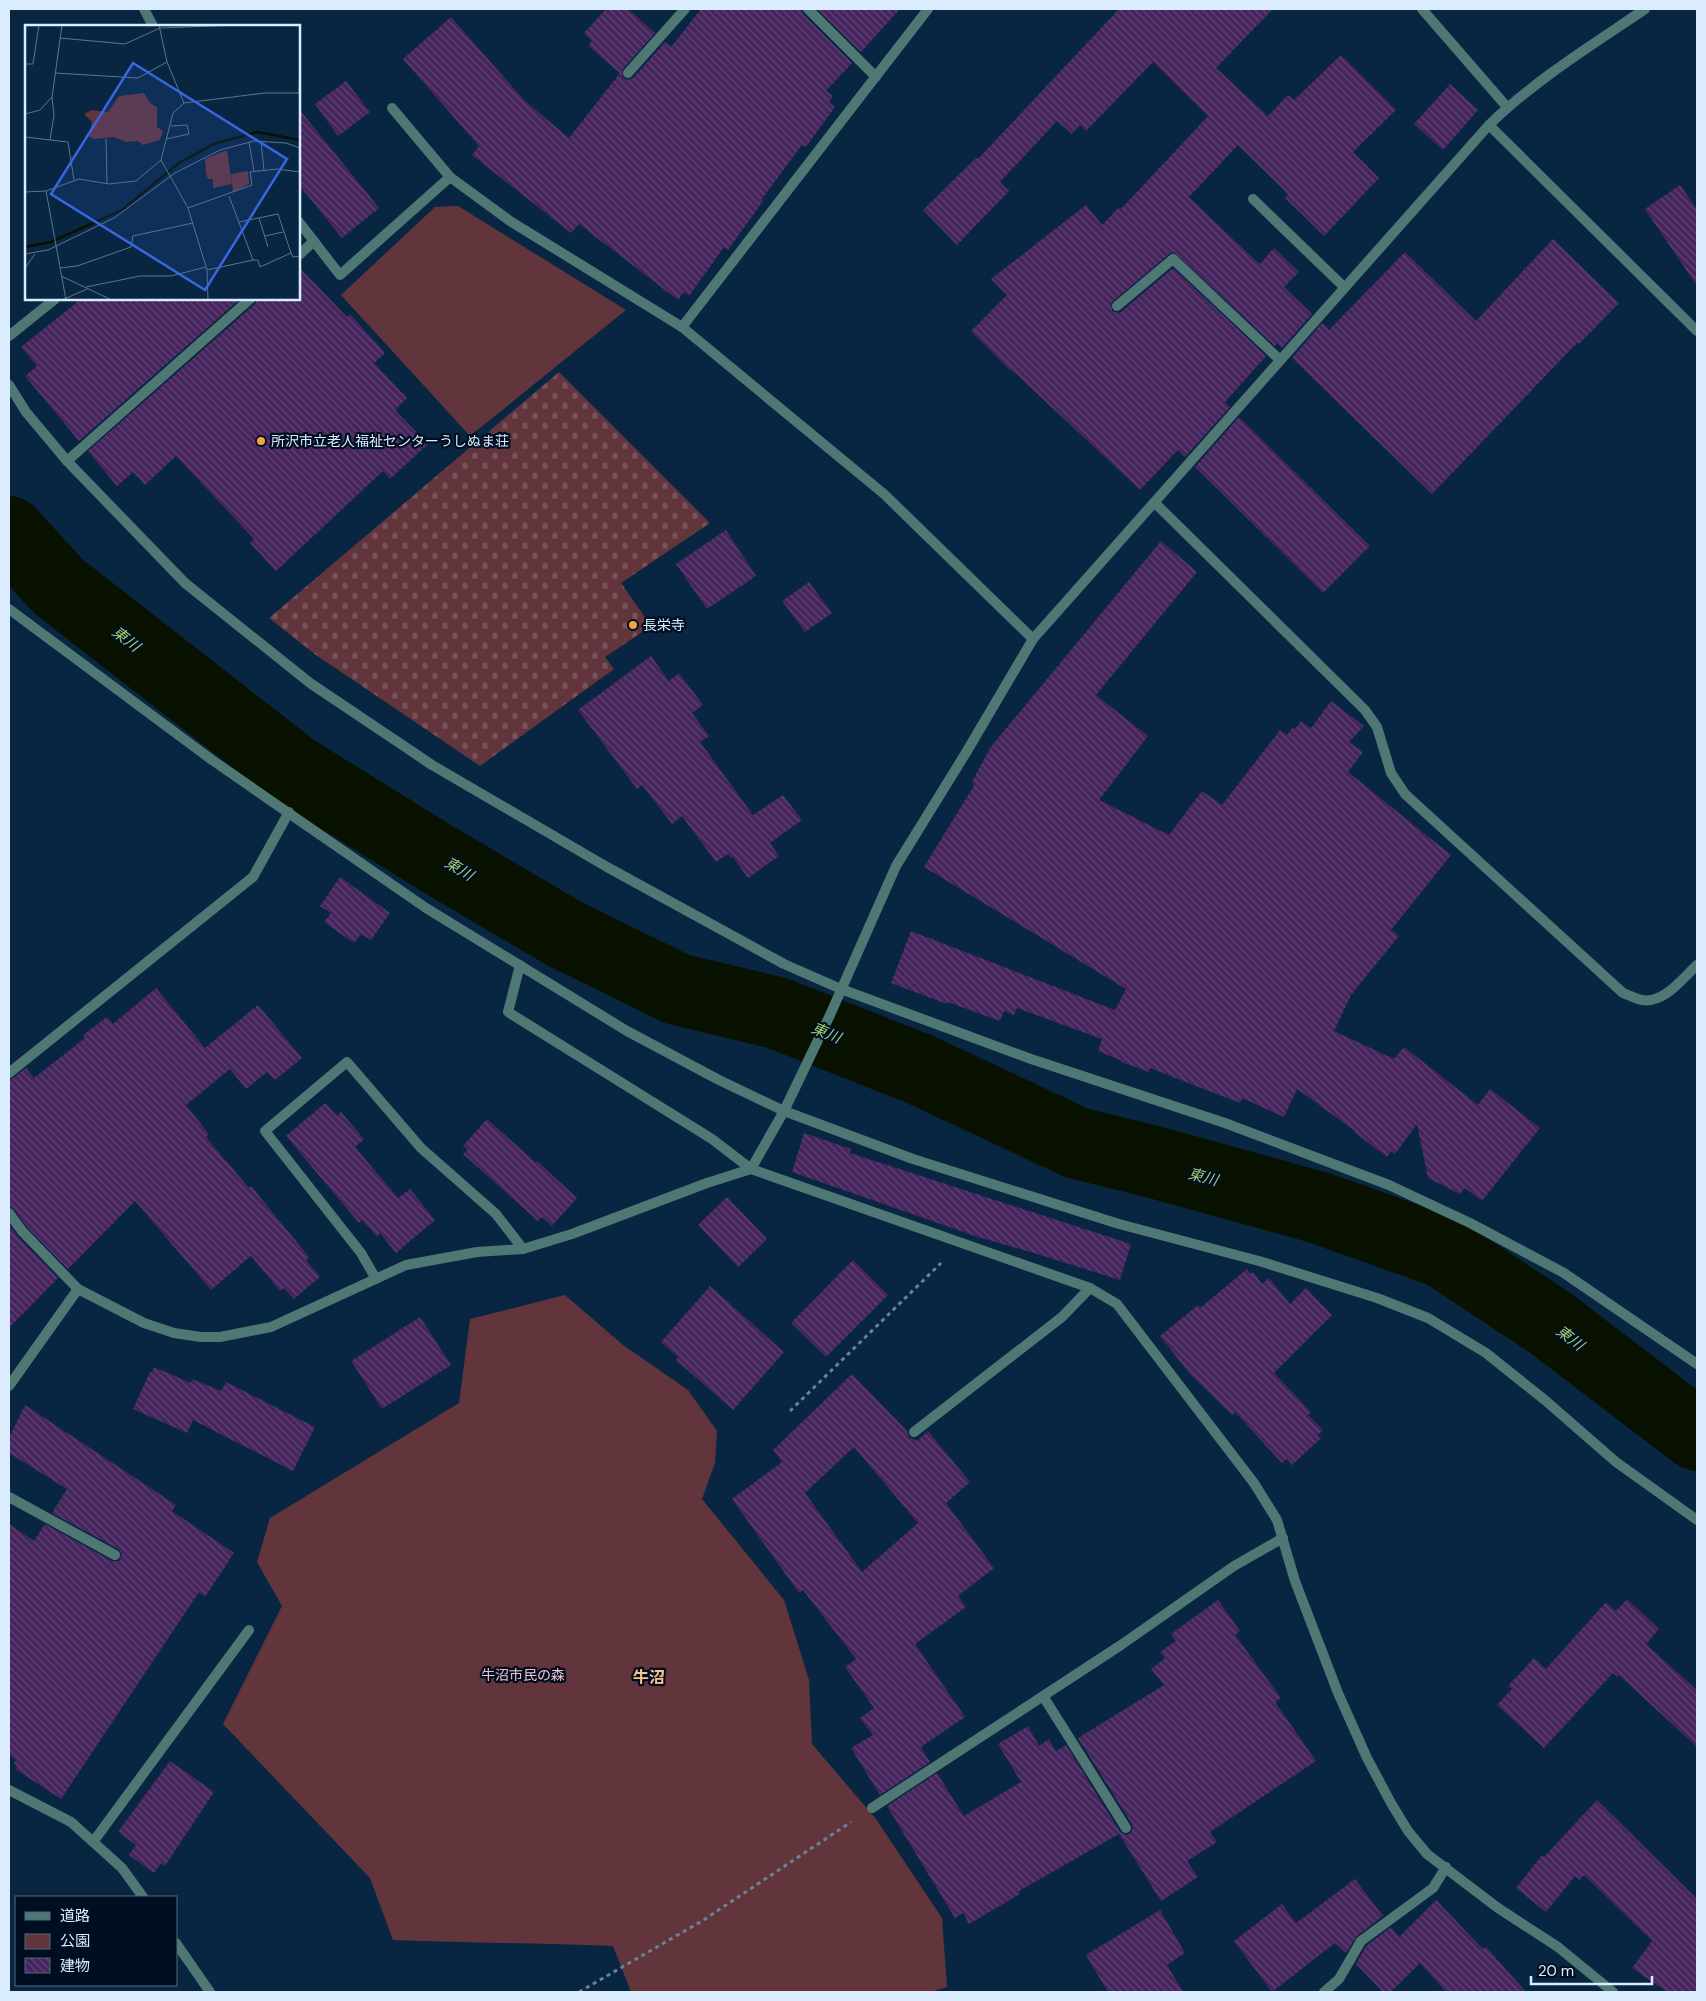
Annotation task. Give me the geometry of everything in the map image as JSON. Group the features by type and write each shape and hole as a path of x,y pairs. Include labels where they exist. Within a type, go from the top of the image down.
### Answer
{"street":[{"path":"144,9 152,25"},
{"path":"628,73 685,9"},
{"path":"808,9 876,76"},
{"path":"682,327 928,9"},
{"path":"1422,9 1507,107"},
{"path":"9,1213 22,1231 78,1288 144,1323 174,1333 201,1338 220,1337 272,1327 406,1265 477,1252 523,1249 572,1234 707,1183 751,1170 784,1111 830,1015 896,866 1033,639 1489,125 1507,107 1552,73 1645,9"},
{"path":"392,108 450,177 510,221 682,327 884,494 1033,639"},
{"path":"1489,125 1697,332"},
{"path":"300,223 340,275 450,177"},
{"path":"1253,199 1344,287"},
{"path":"300,254 314,241"},
{"path":"1117,306 1173,259 1280,360"},
{"path":"9,336 54,300"},
{"path":"67,461 249,300"},
{"path":"9,385 26,412 67,461 185,583 310,683 432,765 599,862 784,964 842,989 1031,1059 1225,1123 1389,1185 1470,1223 1564,1273 1697,1364"},
{"path":"1155,503 1365,710 1377,727 1391,773 1405,794 1623,993 1642,1000 1654,1000 1667,994 1697,965"},
{"path":"9,609 212,760 426,908 627,1031 719,1080 784,1111 913,1159 1119,1224 1259,1261 1376,1298 1428,1318 1486,1353 1546,1401 1616,1462 1697,1520"},
{"path":"9,1073 253,877 288,812"},
{"path":"520,965 508,1012 712,1139 751,1170 1090,1288 1117,1304 1254,1483 1276,1520 1283,1538 1294,1581 1338,1693 1367,1758 1408,1830 1426,1854 1446,1867 1498,1908 1558,1947 1613,1992"},
{"path":"376,1279 361,1253 265,1131 347,1062 421,1148 496,1214 523,1249"},
{"path":"9,1386 78,1288"},
{"path":"914,1432 1062,1317 1090,1288"},
{"path":"9,1497 115,1555"},
{"path":"872,1808 1121,1645 1234,1566 1283,1538"},
{"path":"93,1842 249,1630"},
{"path":"1043,1696 1126,1828"},
{"path":"9,1790 71,1822 122,1868 142,1896"},
{"path":"1324,1992 1339,1979 1361,1941 1433,1888 1446,1867"},
{"path":"178,1946 210,1992"}],"path":[{"path":"790,1411 962,1244"},
{"path":"579,1992 702,1921 872,1808"}],"green space":[{"path":"458,206 626,310 470,436 341,295 435,207"},
{"path":"559,372 710,523 621,583 651,626 605,657 614,669 480,766 316,655 269,618"},
{"name":"牛沼市民の森","path":"565,1295 623,1345 688,1390 717,1431 715,1463 702,1499 784,1600 809,1680 812,1744 876,1819 942,1918 947,1987 931,1992 631,1992 613,1946 393,1940 370,1878 223,1724 282,1606 257,1562 270,1518 459,1403 470,1319"}],"building":[{"path":"606,9 628,9 655,33 623,69 622,76 626,80 633,78 665,42 671,47 701,9 801,9 803,14 852,63 826,91 833,96 829,102 835,107 806,147 802,145 761,200 763,201 728,250 724,247 689,296 684,292 678,300 579,224 571,233 472,155 479,146 403,59 451,17 525,101 569,138 620,73 588,46 592,41 584,33"},
{"path":"817,9 900,9 861,52"},
{"path":"1119,9 1273,9 1216,68 1268,116 1288,95 1294,100 1341,55 1396,110 1353,152 1379,178 1324,236 1285,198 1288,194 1238,145 1189,197 1260,264 1274,248 1299,272 1284,287 1312,314 1282,348 1277,343 1275,346 1174,252 1169,254 1111,303 1112,311 1121,312 1173,268 1266,356 1225,402 1230,407 1185,457 1178,450 1140,490 1011,371 971,331 1007,295 991,279 1086,205 1102,225 1119,207 1121,209 1208,116 1153,62 1086,131 1080,125 1072,134 1057,121 1000,182 1009,191 957,245 923,210 976,158 978,159"},
{"path":"346,81 370,112 338,136 315,104"},
{"path":"1450,84 1478,110 1443,150 1414,124"},
{"path":"300,110 379,208 342,238 300,186"},
{"path":"1680,185 1697,209 1697,286 1645,209"},
{"path":"1553,239 1619,303 1579,344 1578,342 1432,494 1292,358 1322,323 1329,330 1405,252 1476,321"},
{"path":"300,268 347,317 350,314 385,353 374,363 407,398 395,410 428,444 390,479 383,471 276,571 250,543 254,539 176,456 145,485 133,472 117,486 88,451 255,304 257,300 300,300"},
{"path":"80,300 239,300 79,441 25,376 37,366 21,347"},
{"path":"1239,417 1370,546 1323,593 1195,467"},
{"path":"726,530 756,576 707,609 676,564"},
{"path":"1161,541 1197,572 1096,695 1148,736 1099,800 1169,835 1202,791 1222,805 1280,730 1287,735 1301,721 1311,728 1331,701 1364,726 1349,742 1363,752 1348,772 1451,855 1391,930 1399,936 1351,995 1334,1031 1394,1059 1404,1047 1478,1105 1490,1089 1540,1128 1482,1201 1465,1188 1460,1194 1428,1178 1417,1124 1395,1154 1391,1151 1387,1157 1297,1089 1284,1117 1242,1098 1240,1103 1150,1068 1149,1072 1121,1062 1098,1051 1102,1039 1017,1008 1014,1015 1004,1011 1000,1021 891,983 911,931 1115,1010 1126,989 924,867 975,784 972,782 990,748"},
{"path":"809,582 832,613 805,632 782,601"},
{"path":"651,656 669,681 679,673 703,705 692,713 709,736 700,742 753,815 783,795 802,820 770,843 779,856 748,878 733,857 731,858 728,854 716,862 682,816 672,824 642,785 637,789 578,710"},
{"path":"340,877 390,913 371,940 361,934 354,943 324,922 331,913 320,906"},
{"path":"156,988 205,1048 258,1005 302,1058 275,1080 267,1072 246,1089 230,1069 186,1105 209,1134 206,1137 249,1188 251,1186 309,1257 306,1260 320,1277 294,1299 284,1288 280,1291 251,1256 211,1290 135,1201 68,1269 27,1227 14,1209 9,1206 9,1080 26,1068 34,1078 85,1038 83,1035 107,1017 113,1024"},
{"path":"325,1103 337,1116 341,1112 364,1139 355,1147 398,1198 410,1189 435,1220 396,1253 380,1233 377,1237 362,1220 359,1223 286,1136"},
{"path":"487,1119 577,1198 552,1226 542,1217 538,1221 463,1154 468,1149 463,1146"},
{"path":"804,1133 851,1149 850,1153 1131,1244 1120,1280 975,1236 792,1172"},
{"path":"727,1197 767,1239 738,1267 698,1225"},
{"path":"9,1224 17,1236 58,1278 9,1328"},
{"path":"853,1260 888,1295 826,1357 791,1323"},
{"path":"1247,1269 1250,1274 1253,1272 1262,1284 1269,1278 1290,1304 1306,1288 1332,1315 1274,1373 1311,1412 1308,1415 1323,1430 1317,1436 1321,1438 1292,1465 1287,1459 1282,1463 1235,1412 1232,1415 1189,1373 1160,1336 1198,1305 1200,1308"},
{"path":"710,1286 784,1352 733,1410 676,1360 678,1357 661,1342"},
{"path":"420,1317 451,1365 382,1409 351,1361"},
{"path":"154,1367 191,1383 192,1379 221,1391 226,1382 315,1427 293,1471 193,1420 187,1433 133,1409"},
{"path":"852,1374 907,1431 909,1437 917,1441 928,1431 970,1482 946,1503 994,1568 958,1596 966,1607 915,1644 965,1717 921,1747 930,1762 880,1795 851,1748 873,1735 860,1718 874,1708 845,1667 856,1659 803,1590 799,1593 732,1499 782,1462 773,1450","holes":["854,1447 918,1523 862,1572 805,1493"]},
{"path":"25,1405 176,1505 172,1511 234,1553 205,1597 199,1592 61,1799 15,1769 17,1766 14,1764 16,1760 9,1755 9,1524 34,1541 45,1524 112,1561 119,1561 122,1554 118,1549 52,1513 67,1489 9,1453 9,1438"},
{"path":"1627,1599 1659,1629 1646,1644 1697,1690 1697,1747 1619,1675 1617,1677 1613,1673 1544,1748 1497,1705 1512,1689 1508,1686 1534,1658 1546,1669 1606,1602 1616,1611"},
{"path":"1218,1600 1240,1631 1235,1635 1281,1698 1275,1702 1316,1761 1210,1832 1217,1842 1187,1861 1198,1877 1161,1901 1119,1834 1019,1891 1020,1894 969,1924 963,1913 955,1918 887,1806 937,1773 964,1816 1021,1782 998,1744 1028,1726 1039,1746 1049,1739 1056,1751 1066,1745 1120,1832 1126,1835 1130,1834 1133,1828 1132,1824 1078,1738 1164,1685 1151,1669 1165,1658 1160,1652 1176,1641 1171,1634"},
{"path":"170,1761 214,1792 165,1866 161,1863 154,1873 129,1855 136,1845 118,1832"},
{"path":"1597,1800 1697,1899 1697,1992 1667,1992 1632,1968 1652,1941 1584,1875 1580,1880 1575,1876 1546,1912 1516,1888 1542,1855 1544,1857"},
{"path":"1355,1879 1383,1916 1357,1936 1346,1953 1335,1943 1272,1992 1234,1941 1282,1904 1296,1923"},
{"path":"1436,1900 1483,1949 1486,1947 1526,1992 1446,1992 1420,1963 1391,1992 1383,1992 1356,1964 1366,1946 1391,1927 1399,1937"},
{"path":"1160,1910 1185,1953 1167,1965 1183,1992 1108,1992 1086,1955"}],"waterway":[{"name":"東川","path":"9,532 58,586 294,770 441,861 565,934 677,989 777,1013 919,1069 1077,1143 1154,1162 1320,1208 1443,1252 1549,1322 1697,1435"}],"place":[{"name":"所沢市立老人福祉センターうしぬま荘","path":"261,441"},
{"name":"長栄寺","path":"633,625"}],"district":[{"name":"牛沼","path":"649,1677"}]}
